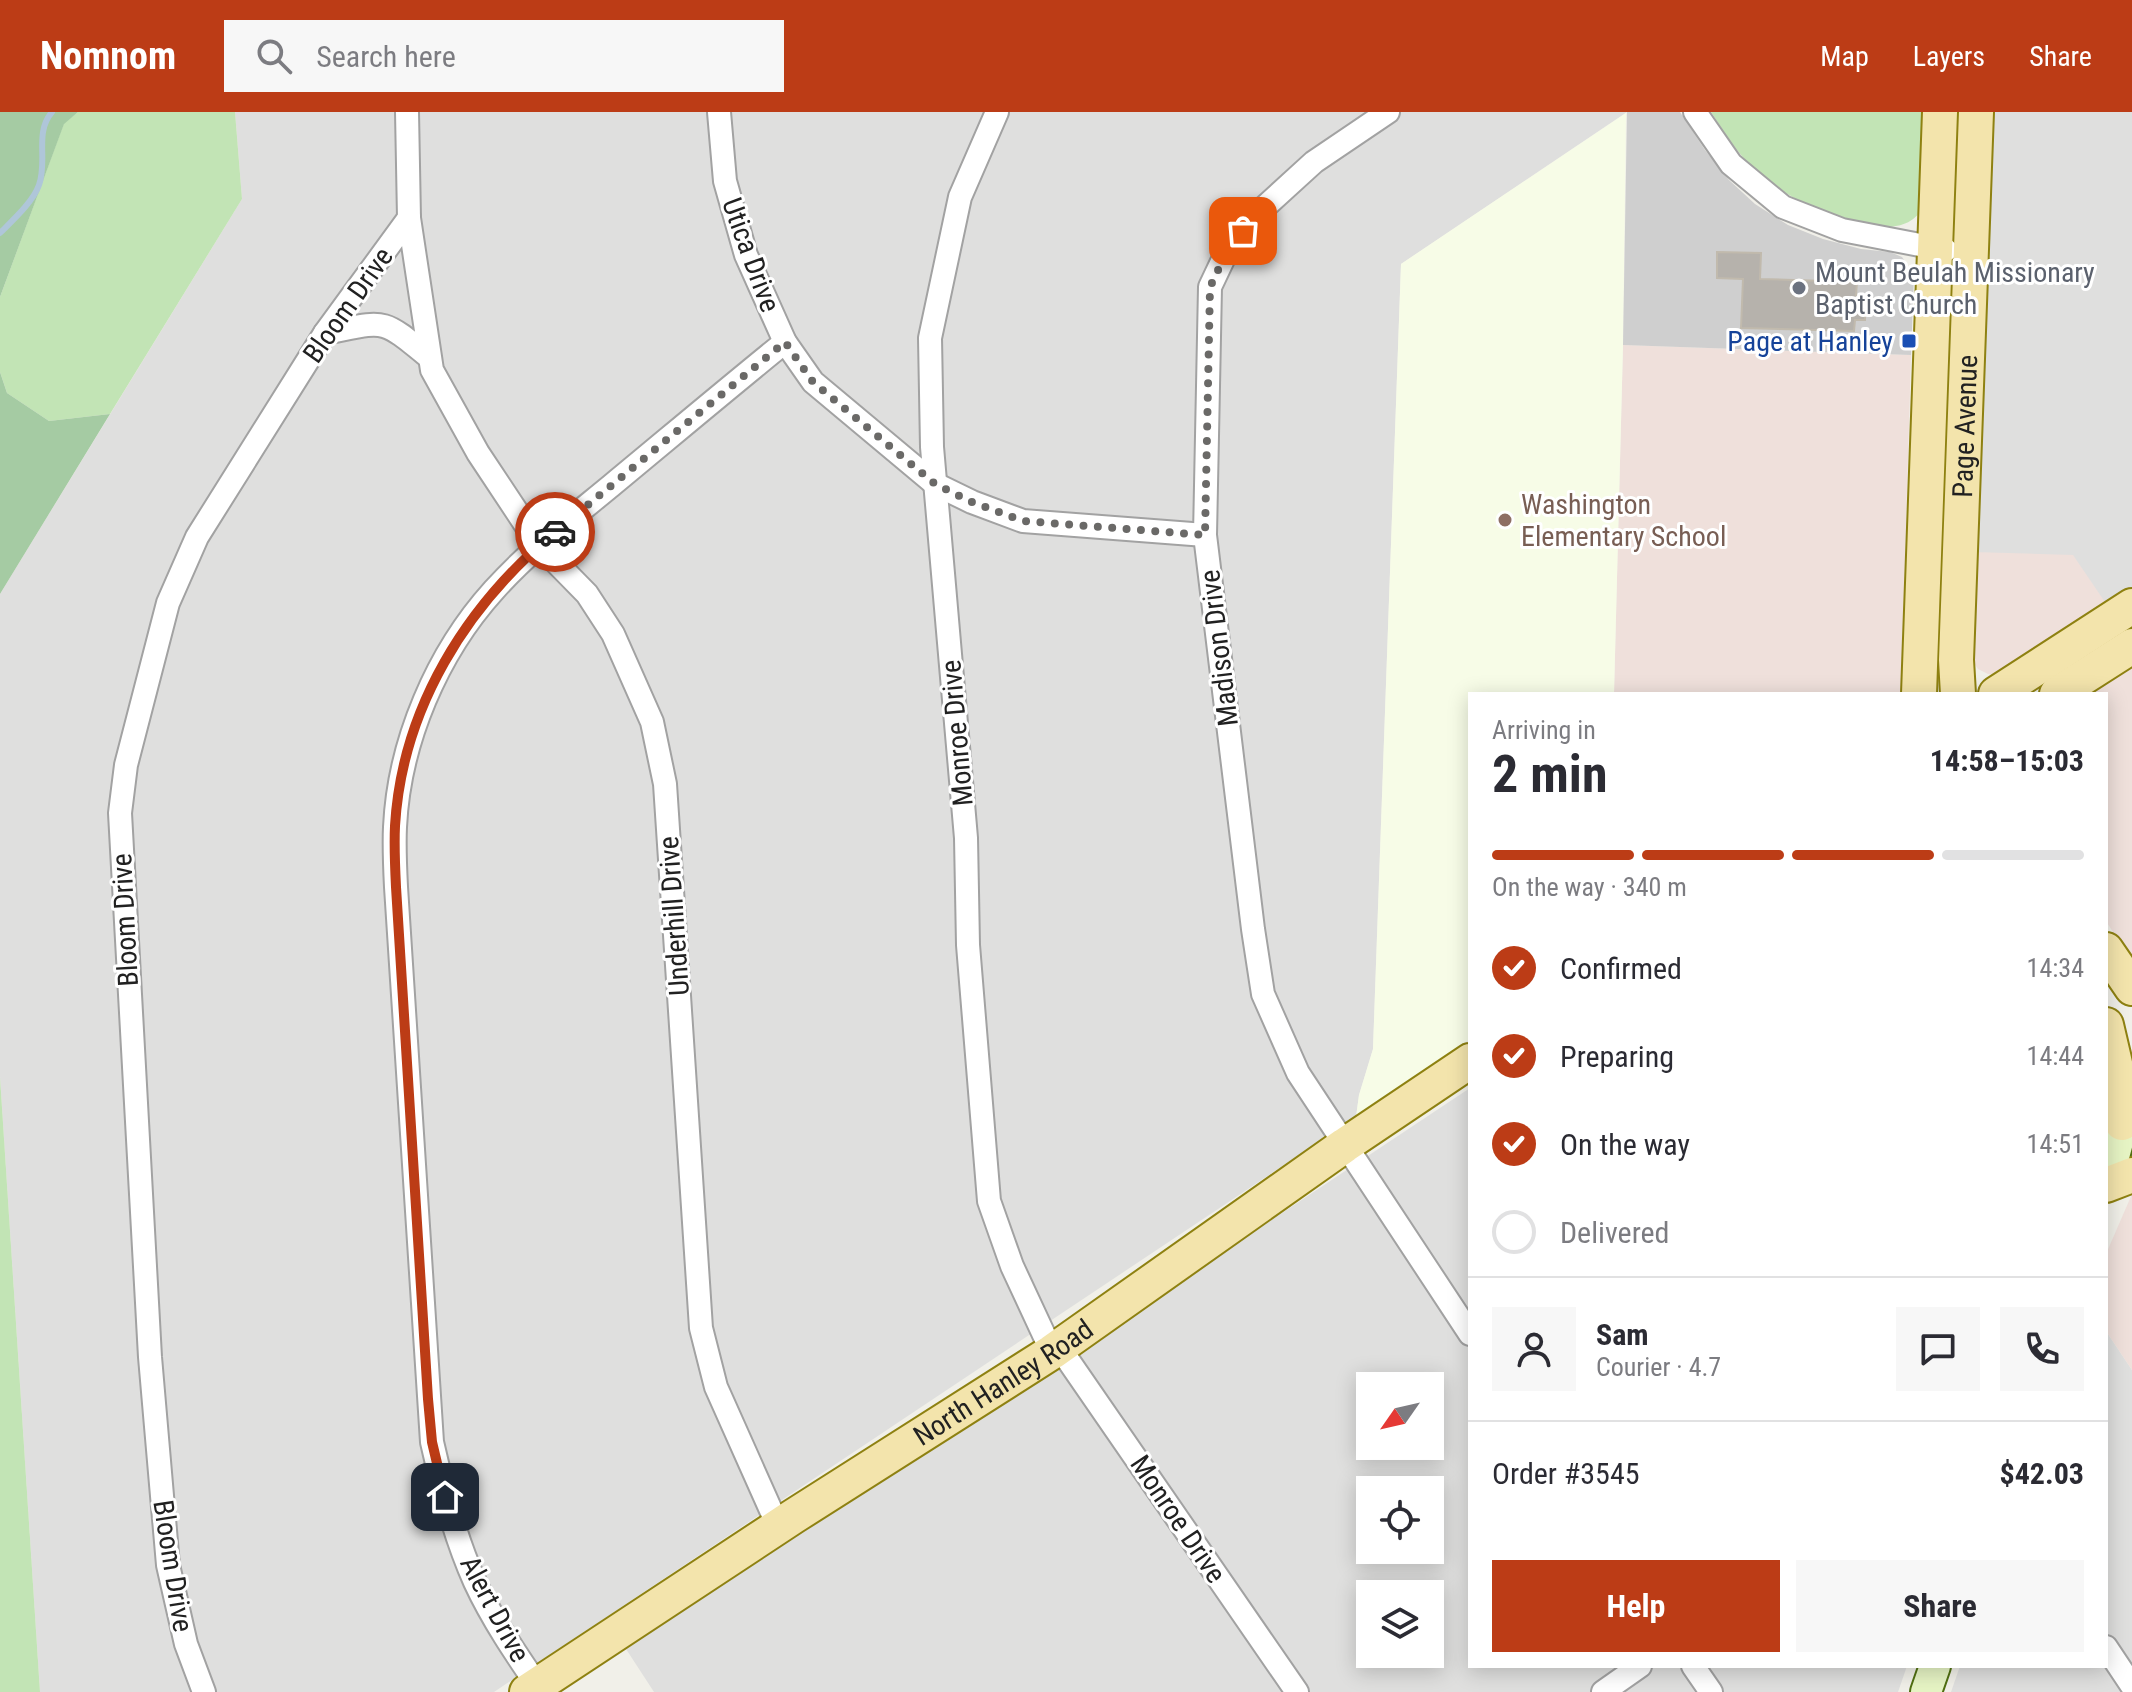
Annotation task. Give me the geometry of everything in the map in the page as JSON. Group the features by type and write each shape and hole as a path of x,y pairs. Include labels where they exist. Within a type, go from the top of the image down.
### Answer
{"main road":[{"name":"Page Avenue","path":"1919,692 1940,112"},
{"name":"Page Avenue","path":"1958,692 1956,660 1976,112"},
{"path":"1999,692 2132,606"},
{"path":"1921,633 1944,692"},
{"path":"2060,692 2132,646"},
{"path":"2108,953 2132,988"},
{"path":"2108,1016 2132,1052"},
{"path":"2108,1034 2117,1072 2121,1150"},
{"name":"North Hanley Road","path":"536,1690 778,1526 1056,1349 1468,1062"},
{"path":"1926,1692 1934,1668"}],"street":[{"name":"Underhill Drive","path":"407,112 409,218 432,370 478,453 539,545 587,594 613,634 652,722 665,784 701,1328 716,1387 778,1526"},
{"name":"Utica Drive","path":"719,112 725,181 746,255 785,342 813,382 935,484 972,502 1023,521 1205,535"},
{"name":"Monroe Drive","path":"997,112 960,197 930,338 935,484 966,838 968,945 989,1201 1012,1266 1056,1349 1297,1692"},
{"name":"Madison Drive","path":"1388,112 1314,162 1257,214 1228,249 1210,287 1205,535 1263,994 1298,1073 1468,1331"},
{"path":"1695,112 1731,164 1783,207 1842,230 1936,249 1971,250"},
{"name":"Bloom Drive","path":"204,1692 186,1644 168,1565 148,1326 120,813 126,765 168,603 197,537 325,333 409,218"},
{"name":"Underhill Drive","path":"325,333 373,323 386,324 429,357"},
{"name":"Alert Drive","path":"536,1690 477,1585 445,1497 432,1442 396,887 395,826 401,783 410,745 431,686 454,642 493,590 539,545 785,342"},
{"path":"2108,1650 2132,1686"},
{"path":"1603,1692 1637,1668"},
{"path":"1694,1668 1711,1692"}],"shaded area":[{"path":"235,112 1627,112 1401,264 1373,1049 1359,1095 1356,1117 494,1692 40,1692 0,1077 0,594 242,199"},
{"path":"1627,112 1680,112 1729,180 1755,204 1788,225 1823,239 1902,257 1914,274 1911,355 1623,345"},
{"path":"1990,112 2132,112 2132,589 2107,605 1973,552"},
{"name":"Washington Elementary School","path":"1626,113 1614,692 1468,692 1468,1040 1356,1117 1359,1095 1373,1049 1401,264"},
{"path":"1623,345 1911,355 1901,692 1614,692"},
{"path":"1973,552 2073,555 2107,605 1997,675 1988,674 1978,669 1971,659"},
{"path":"2132,655 2132,962 2108,924 2108,692 2073,692"},
{"path":"1468,1089 1468,1668 1906,1668 1898,1692 654,1692 626,1649"},
{"path":"2132,1194 2132,1370 2108,1334 2108,1249"},
{"path":"2108,1334 2132,1370 2132,1692 1951,1692 1959,1668 2108,1668"}],"green space":[{"path":"0,112 78,112 64,124 0,297"},
{"path":"78,112 235,112 242,199 110,414 49,421 7,393 0,372 0,297 64,123"},
{"path":"1711,112 1926,112 1923,206 1911,221 1892,227 1869,226 1818,210 1760,175 1739,153"},
{"path":"0,372 7,393 49,421 110,414 0,594"},
{"path":"0,1077 40,1692 0,1692"}],"building":[{"name":"Mount Beulah Missionary Baptist Church","path":"1717,252 1761,253 1760,279 1857,282 1856,295 1865,295 1865,320 1855,320 1854,331 1741,328 1743,279 1717,278"}],"waterway":[{"path":"0,233 27,204 39,185 42,138 52,112"}],"way so far":[{"path":"555,532 785,342 813,382 935,484 972,502 1023,521 1205,535 1210,287 1228,249 1243,231"}],"place":[{"name":"Mount Beulah Missionary Baptist Church","path":"1799,288"},
{"name":"Page at Hanley","path":"1909,341"},
{"name":"Washington Elementary School","path":"1505,520"}],"route":[{"path":"445,1497 432,1442 428,1399 396,887 395,826 410,745 431,686 454,642 493,590 555,532"}]}
